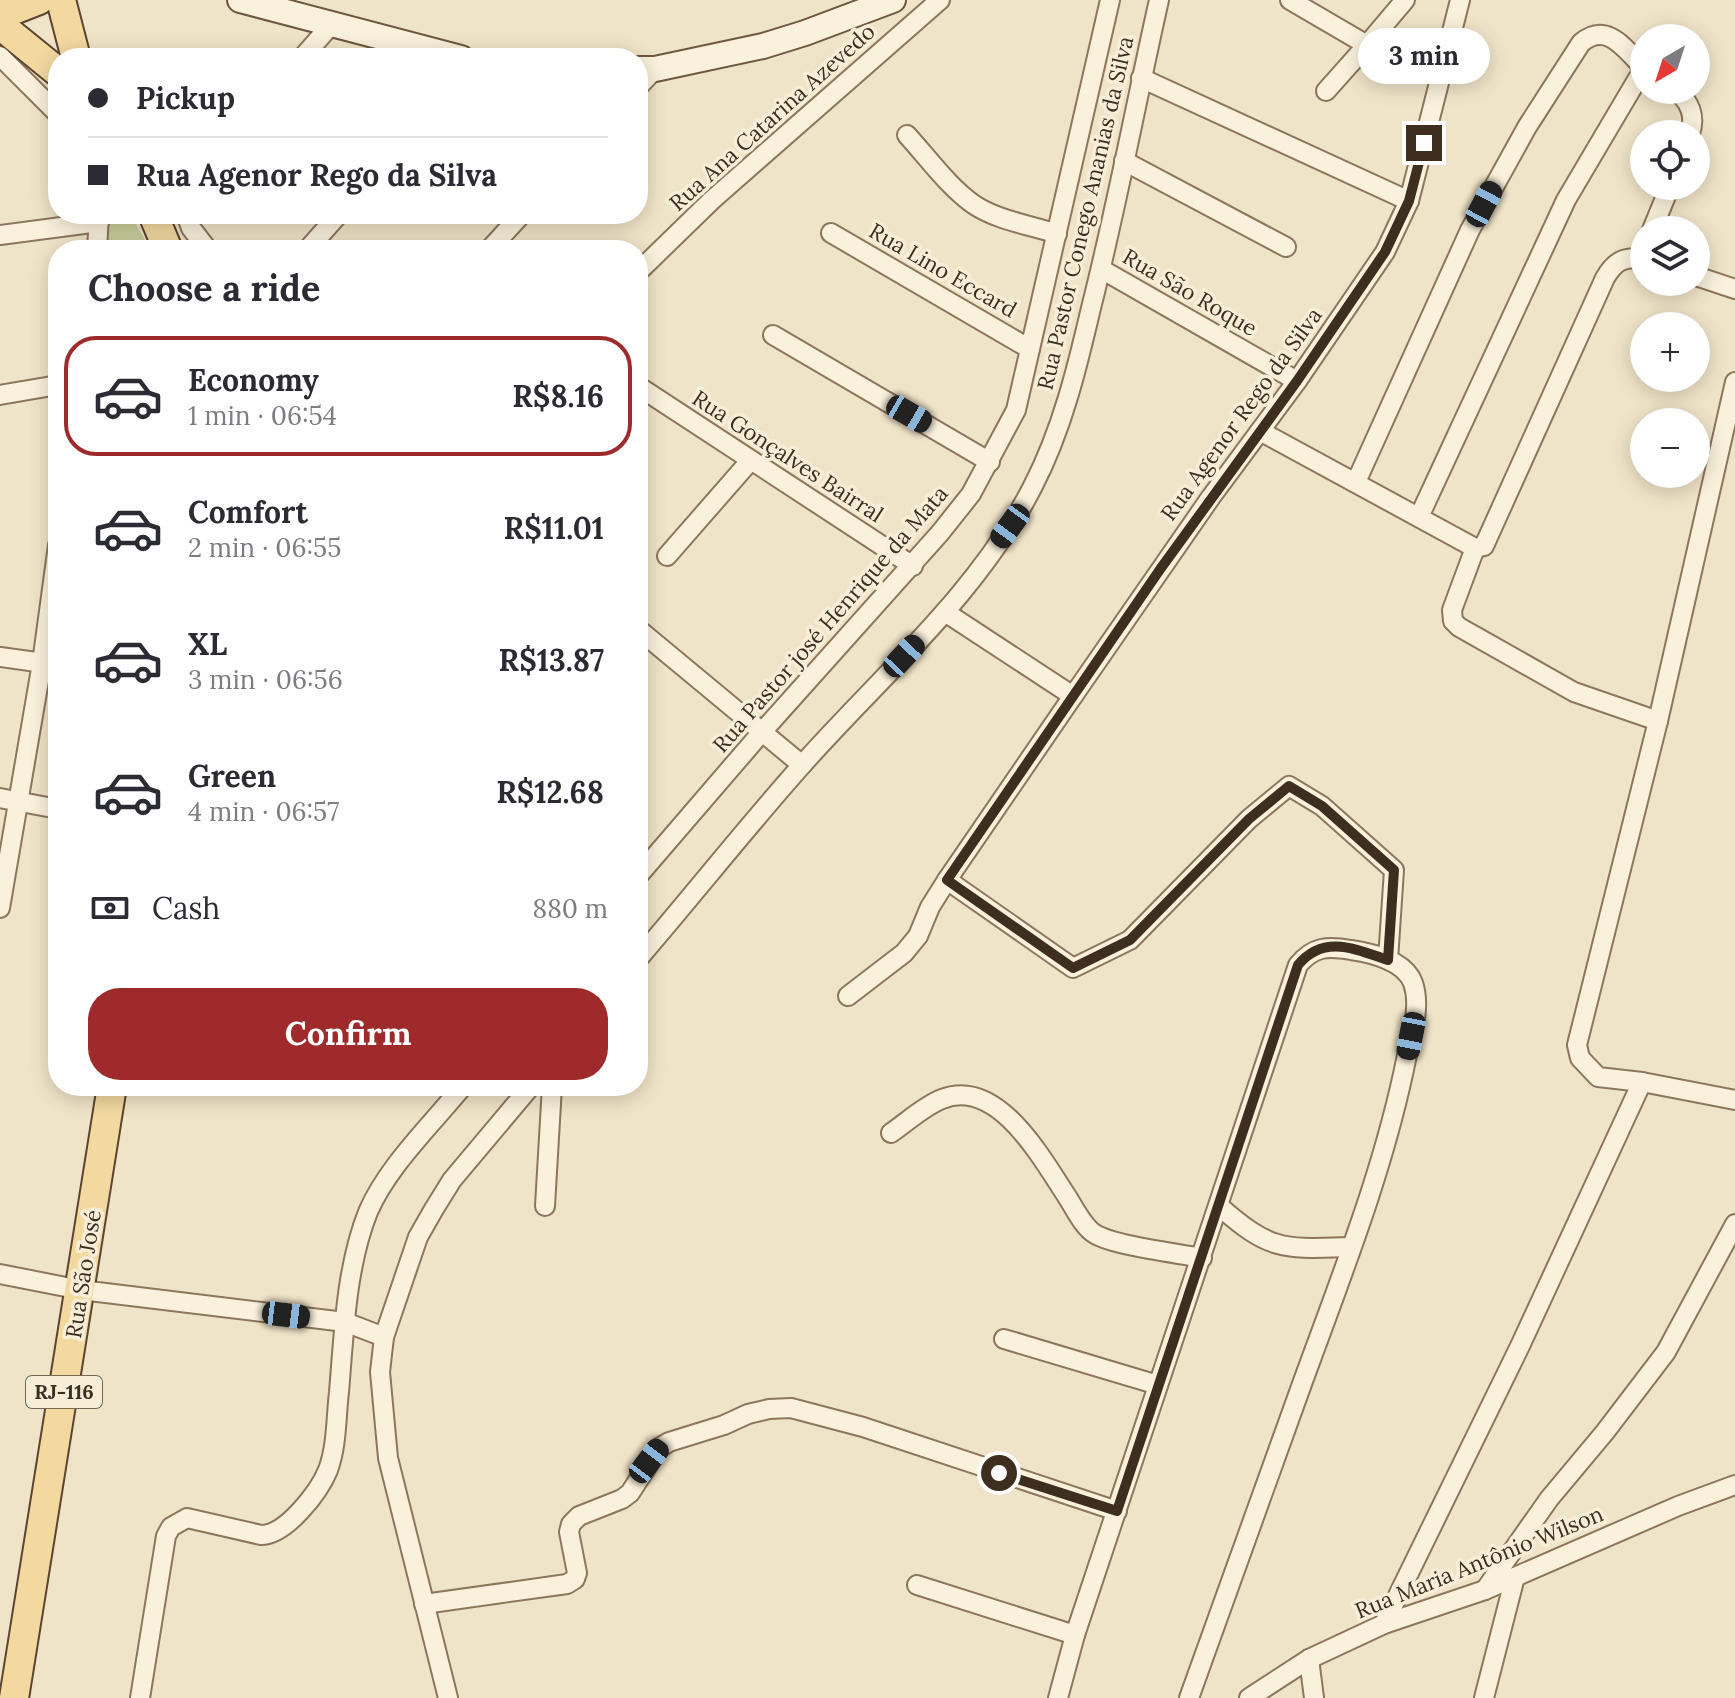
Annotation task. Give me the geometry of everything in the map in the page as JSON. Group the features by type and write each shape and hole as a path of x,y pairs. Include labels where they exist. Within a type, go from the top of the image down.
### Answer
{"main road":[{"path":"0,7 16,9 39,0"},
{"path":"61,0 73,48"},
{"path":"240,0 420,48"},
{"path":"648,69 763,46 893,0"},
{"path":"0,25 48,64"},
{"name":"Rua São José","path":"14,1698 110,1096"}],"street":[{"name":"Rua Ana Catarina Azevedo","path":"648,262 712,200 940,0"},
{"name":"Rua Pastor josé Henrique da Mata","path":"648,864 761,733 913,566 971,494 990,462 1016,410 1110,0"},
{"name":"Rua Pastor Conego Ananias da Silva","path":"648,947 802,765 945,612 1010,526 1046,457 1077,365 1159,0"},
{"path":"1290,0 1367,45"},
{"path":"1326,91 1405,0"},
{"name":"Rua Agenor Rego da Silva","path":"848,996 904,953 918,936 930,907 947,880 1211,497 1297,381 1385,252 1409,201 1460,0"},
{"path":"311,48 330,26"},
{"path":"1356,482 1470,230 1527,127 1581,43 1594,34 1603,34 1614,39 1630,54"},
{"path":"4,64 48,105"},
{"path":"1141,78 1409,201"},
{"path":"1419,517 1566,200 1630,91"},
{"path":"907,135 956,189 974,204 989,212 1057,234"},
{"path":"1124,161 1286,247"},
{"path":"0,235 64,224"},
{"path":"316,240 330,224"},
{"path":"498,240 513,224"},
{"name":"Rua Lino Eccard","path":"831,233 1030,349"},
{"path":"1260,431 1475,548 1486,544 1612,267 1630,258"},
{"name":"Rua São Roque","path":"1101,269 1297,381"},
{"path":"1710,281 1735,289"},
{"path":"773,335 990,462"},
{"path":"1735,382 1727,452 1577,1045 1580,1058 1598,1077 1735,1100"},
{"path":"0,395 48,387"},
{"name":"Rua Gonçalves Bairral","path":"648,393 913,566"},
{"path":"667,556 750,461"},
{"path":"1475,548 1452,610 1453,621 1459,627 1574,692 1658,721"},
{"path":"945,612 1073,696"},
{"path":"648,637 802,765"},
{"path":"0,657 48,664"},
{"path":"0,908 8,800 48,670"},
{"path":"947,880 1073,968 1130,940 1249,819 1289,786 1322,806 1394,870 1388,960"},
{"path":"8,800 48,807"},
{"path":"1058,1698 1075,1635 1298,965 1307,954 1319,947 1362,951 1388,960 1405,971 1412,982 1416,1013 1397,1107 1351,1247 1189,1698"},
{"path":"1384,1624 1520,1346 1642,1082"},
{"path":"891,1133 939,1100 972,1094 987,1100 1007,1117 1042,1159 1094,1233 1109,1239 1202,1258"},
{"path":"140,1698 166,1536 171,1527 187,1518 270,1535 280,1530 313,1496 328,1471 334,1443 345,1322 357,1248 369,1210 391,1173 455,1096"},
{"path":"448,1698 388,1458 380,1372 384,1337 418,1237 434,1209 452,1180 523,1096"},
{"path":"545,1206 551,1096"},
{"path":"1219,1206 1249,1232 1270,1243 1313,1248 1351,1247"},
{"path":"1485,1590 1549,1499 1666,1352 1735,1224"},
{"path":"0,1274 81,1290 345,1322 384,1337"},
{"path":"1004,1339 1158,1385"},
{"path":"424,1604 567,1584 575,1579 577,1573 569,1532 571,1524 579,1516 630,1493 659,1448 669,1442 769,1409 791,1408 863,1427 1117,1511"},
{"name":"Rua Maria Antônio Wilson","path":"1249,1698 1309,1659 1384,1624 1485,1590 1735,1485"},
{"path":"1484,1698 1515,1577"},
{"path":"917,1585 1075,1635"},
{"path":"1309,1659 1314,1698"}],"green space":[{"path":"106,224 136,224 145,240 104,240"}],"route":[{"path":"999,1473 1117,1511 1298,965 1307,954 1319,947 1332,946 1362,951 1388,960 1394,870 1322,806 1289,786 1249,819 1130,940 1073,968 947,880 1161,568 1297,381 1385,252 1409,201 1424,143"}]}
